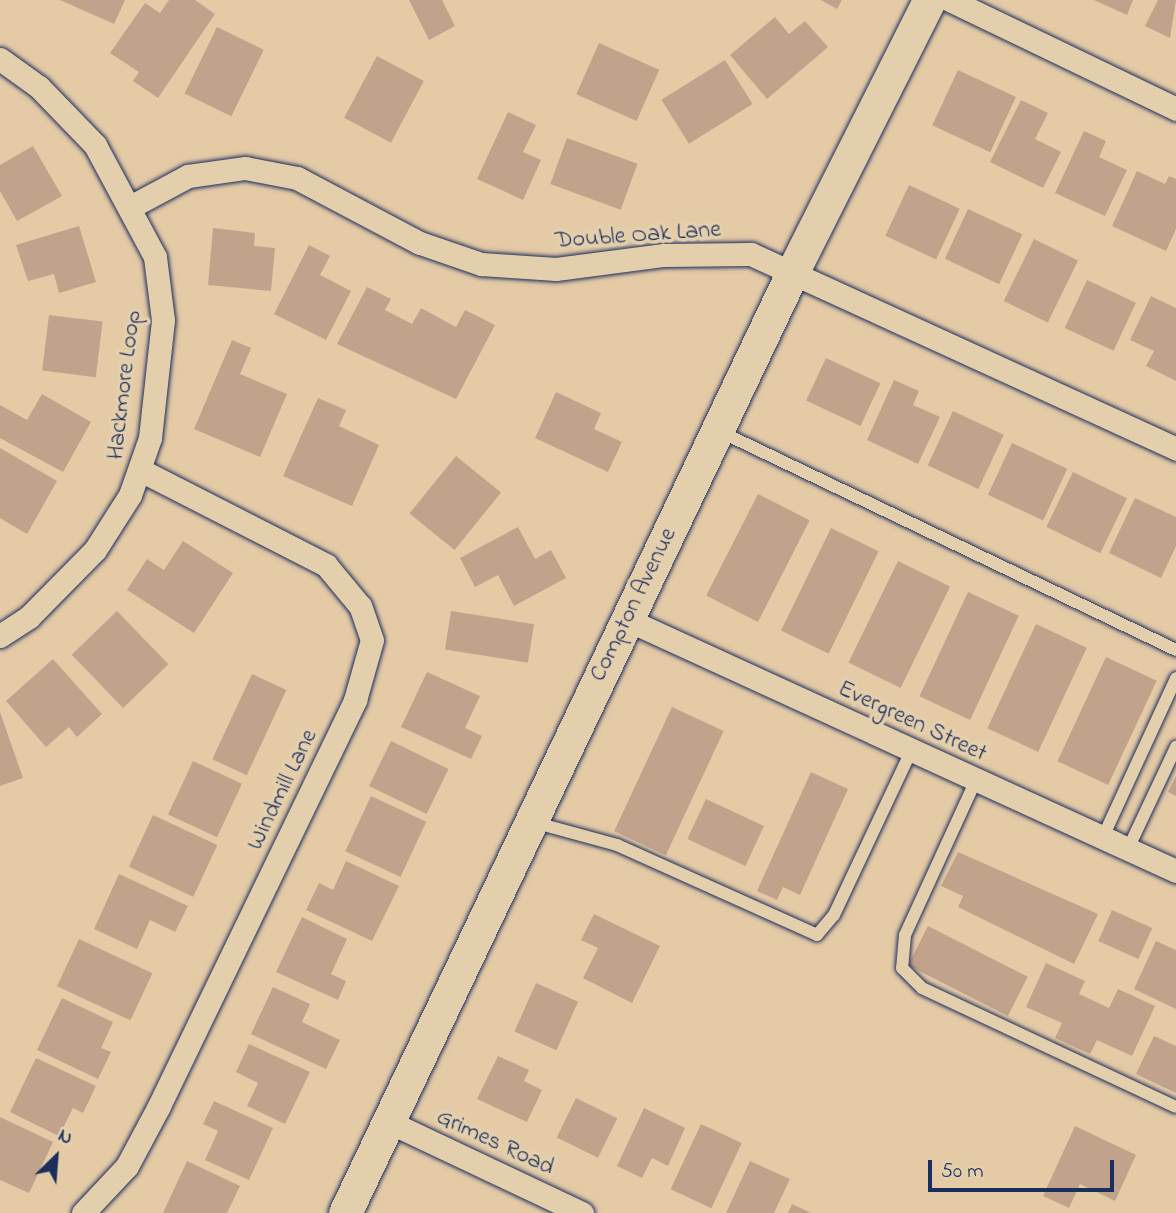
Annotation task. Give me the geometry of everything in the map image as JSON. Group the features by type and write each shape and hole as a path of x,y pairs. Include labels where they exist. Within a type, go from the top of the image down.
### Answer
{"street":[{"name":"Compton Avenue","path":"345,1213 385,1120 628,620 794,269 929,0"},
{"path":"950,0 1176,109"},
{"name":"Hackmore Loop","path":"0,59 39,87 95,145 132,206 155,257 163,320 142,471 95,550 0,636"},
{"name":"Double Oak Lane","path":"132,206 188,176 245,168 297,178 420,243 481,264 556,269 664,255 751,254 794,269 1176,449"},
{"name":"Windmill Lane","path":"83,1213 127,1166 159,1107 355,700 372,640 360,606 326,565 142,471"},
{"name":"Evergreen Street","path":"628,620 1176,872"},
{"name":"Grimes Road","path":"385,1120 582,1213"}],"lane":[{"path":"717,430 1176,650"},
{"path":"1103,837 1176,678"},
{"path":"1128,849 1176,747"},
{"path":"530,821 617,845 817,935 834,915 911,751"},
{"path":"976,780 905,935 902,968 922,988 1176,1107"}],"building":[{"path":"60,0 125,0 114,24"},
{"path":"169,0 195,0 215,14 158,98 133,81 139,72 110,53 145,3 160,13"},
{"path":"409,0 442,0 455,26 429,40"},
{"path":"821,0 842,0 837,9"},
{"path":"1094,0 1133,0 1127,15"},
{"path":"1158,0 1176,0 1170,38 1145,26"},
{"path":"775,17 789,34 805,21 828,47 767,99 730,55"},
{"path":"217,27 264,50 231,116 185,94"},
{"path":"599,43 659,70 637,121 576,94"},
{"path":"377,56 424,81 391,143 344,118"},
{"path":"725,60 753,104 689,144 661,100"},
{"path":"958,70 1016,97 990,152 932,125"},
{"path":"1021,100 1048,113 1035,139 1061,152 1043,188 990,162"},
{"path":"508,112 536,125 523,152 541,160 523,200 477,179"},
{"path":"1084,131 1106,141 1099,157 1127,170 1105,216 1055,193"},
{"path":"567,138 637,164 621,210 550,184"},
{"path":"33,146 62,196 17,221 0,191 0,165"},
{"path":"1137,171 1165,184 1169,176 1176,179 1176,229 1166,251 1112,226"},
{"path":"909,185 960,209 936,259 885,236"},
{"path":"968,209 1022,234 999,284 945,259"},
{"path":"79,226 96,282 59,293 54,274 28,281 16,245"},
{"path":"213,228 255,233 254,246 275,248 271,291 208,285"},
{"path":"1034,239 1078,260 1048,322 1004,301"},
{"path":"309,245 330,256 320,275 351,291 326,340 274,314"},
{"path":"1087,280 1136,303 1114,351 1065,328"},
{"path":"367,287 391,299 385,310 412,324 421,308 456,327 465,310 495,325 456,399 337,344"},
{"path":"1151,296 1176,308 1176,381 1146,366 1154,351 1130,340"},
{"path":"49,315 103,322 96,377 42,371"},
{"path":"232,340 251,348 240,374 287,394 260,457 194,429"},
{"path":"826,358 880,383 861,426 806,401"},
{"path":"894,380 919,391 913,405 940,417 918,464 867,440"},
{"path":"556,392 601,413 594,429 622,442 608,472 535,438"},
{"path":"42,394 91,422 63,472 0,438 0,405 27,420"},
{"path":"318,398 346,410 339,426 379,445 352,506 283,476"},
{"path":"953,411 1004,435 978,489 928,465"},
{"path":"1012,443 1067,469 1043,520 988,495"},
{"path":"0,448 57,481 27,534 0,518"},
{"path":"456,456 501,493 455,550 409,514"},
{"path":"1073,472 1127,498 1100,553 1046,527"},
{"path":"758,494 810,520 758,622 706,596"},
{"path":"1135,498 1176,517 1176,546 1161,578 1109,553"},
{"path":"518,527 535,559 551,550 566,578 514,606 498,575 475,587 460,558"},
{"path":"831,528 879,551 829,654 781,630"},
{"path":"183,541 233,573 194,633 127,590 147,559 164,570"},
{"path":"898,561 950,586 901,688 848,663"},
{"path":"968,592 1019,616 970,720 919,696"},
{"path":"117,611 168,664 123,708 72,655"},
{"path":"451,611 534,624 528,663 445,650"},
{"path":"1036,624 1087,648 1038,752 987,728"},
{"path":"1106,657 1157,681 1108,785 1057,761"},
{"path":"53,659 102,714 77,737 69,727 46,747 6,701"},
{"path":"427,672 480,696 465,728 482,736 471,759 401,727"},
{"path":"252,674 286,690 247,775 212,759"},
{"path":"672,707 724,731 666,855 614,831"},
{"path":"0,712 23,778 0,786"},
{"path":"391,741 449,769 427,814 369,786"},
{"path":"193,761 242,784 217,837 168,814"},
{"path":"811,772 848,789 800,895 783,887 777,900 757,891"},
{"path":"1176,776 1176,796 1168,792"},
{"path":"371,796 426,822 401,877 345,851"},
{"path":"706,799 764,826 745,866 687,839"},
{"path":"153,815 217,845 193,897 129,867"},
{"path":"958,852 1098,914 1074,964 958,907 963,896 941,886"},
{"path":"346,861 399,886 372,941 306,910 319,883 333,890"},
{"path":"119,874 188,906 175,932 150,920 137,949 94,929"},
{"path":"1112,910 1152,928 1138,959 1098,941"},
{"path":"594,914 660,946 632,1003 583,978 598,948 581,940"},
{"path":"302,917 347,939 331,974 346,981 338,1000 276,972"},
{"path":"928,926 1028,977 1008,1016 908,965"},
{"path":"79,939 152,973 130,1020 57,986"},
{"path":"1156,941 1176,950 1176,1009 1134,989"},
{"path":"1046,963 1085,981 1079,994 1109,1008 1118,989 1155,1006 1132,1056 1097,1040 1090,1054 1055,1038 1062,1023 1026,1007"},
{"path":"536,983 578,1002 556,1050 514,1031"},
{"path":"273,987 310,1004 302,1022 340,1040 326,1069 251,1034"},
{"path":"62,998 113,1022 101,1048 111,1052 98,1079 37,1050"},
{"path":"1154,1036 1176,1046 1176,1093 1136,1074"},
{"path":"249,1044 310,1072 285,1124 247,1106 258,1083 236,1072"},
{"path":"498,1056 529,1070 524,1081 542,1090 527,1122 477,1099"},
{"path":"36,1058 96,1086 83,1113 73,1108 59,1136 10,1112"},
{"path":"576,1098 617,1118 598,1158 557,1138"},
{"path":"214,1101 273,1128 249,1180 205,1160 218,1131 203,1124"},
{"path":"644,1108 685,1128 668,1166 652,1158 642,1178 617,1166"},
{"path":"0,1117 53,1142 29,1193 0,1180"},
{"path":"701,1124 742,1143 711,1208 671,1189"},
{"path":"1075,1126 1136,1155 1115,1201 1080,1184 1069,1208 1043,1196"},
{"path":"187,1161 240,1186 227,1213 163,1213"},
{"path":"750,1161 790,1179 774,1213 726,1213"},
{"path":"792,1204 811,1213 788,1213"}]}
